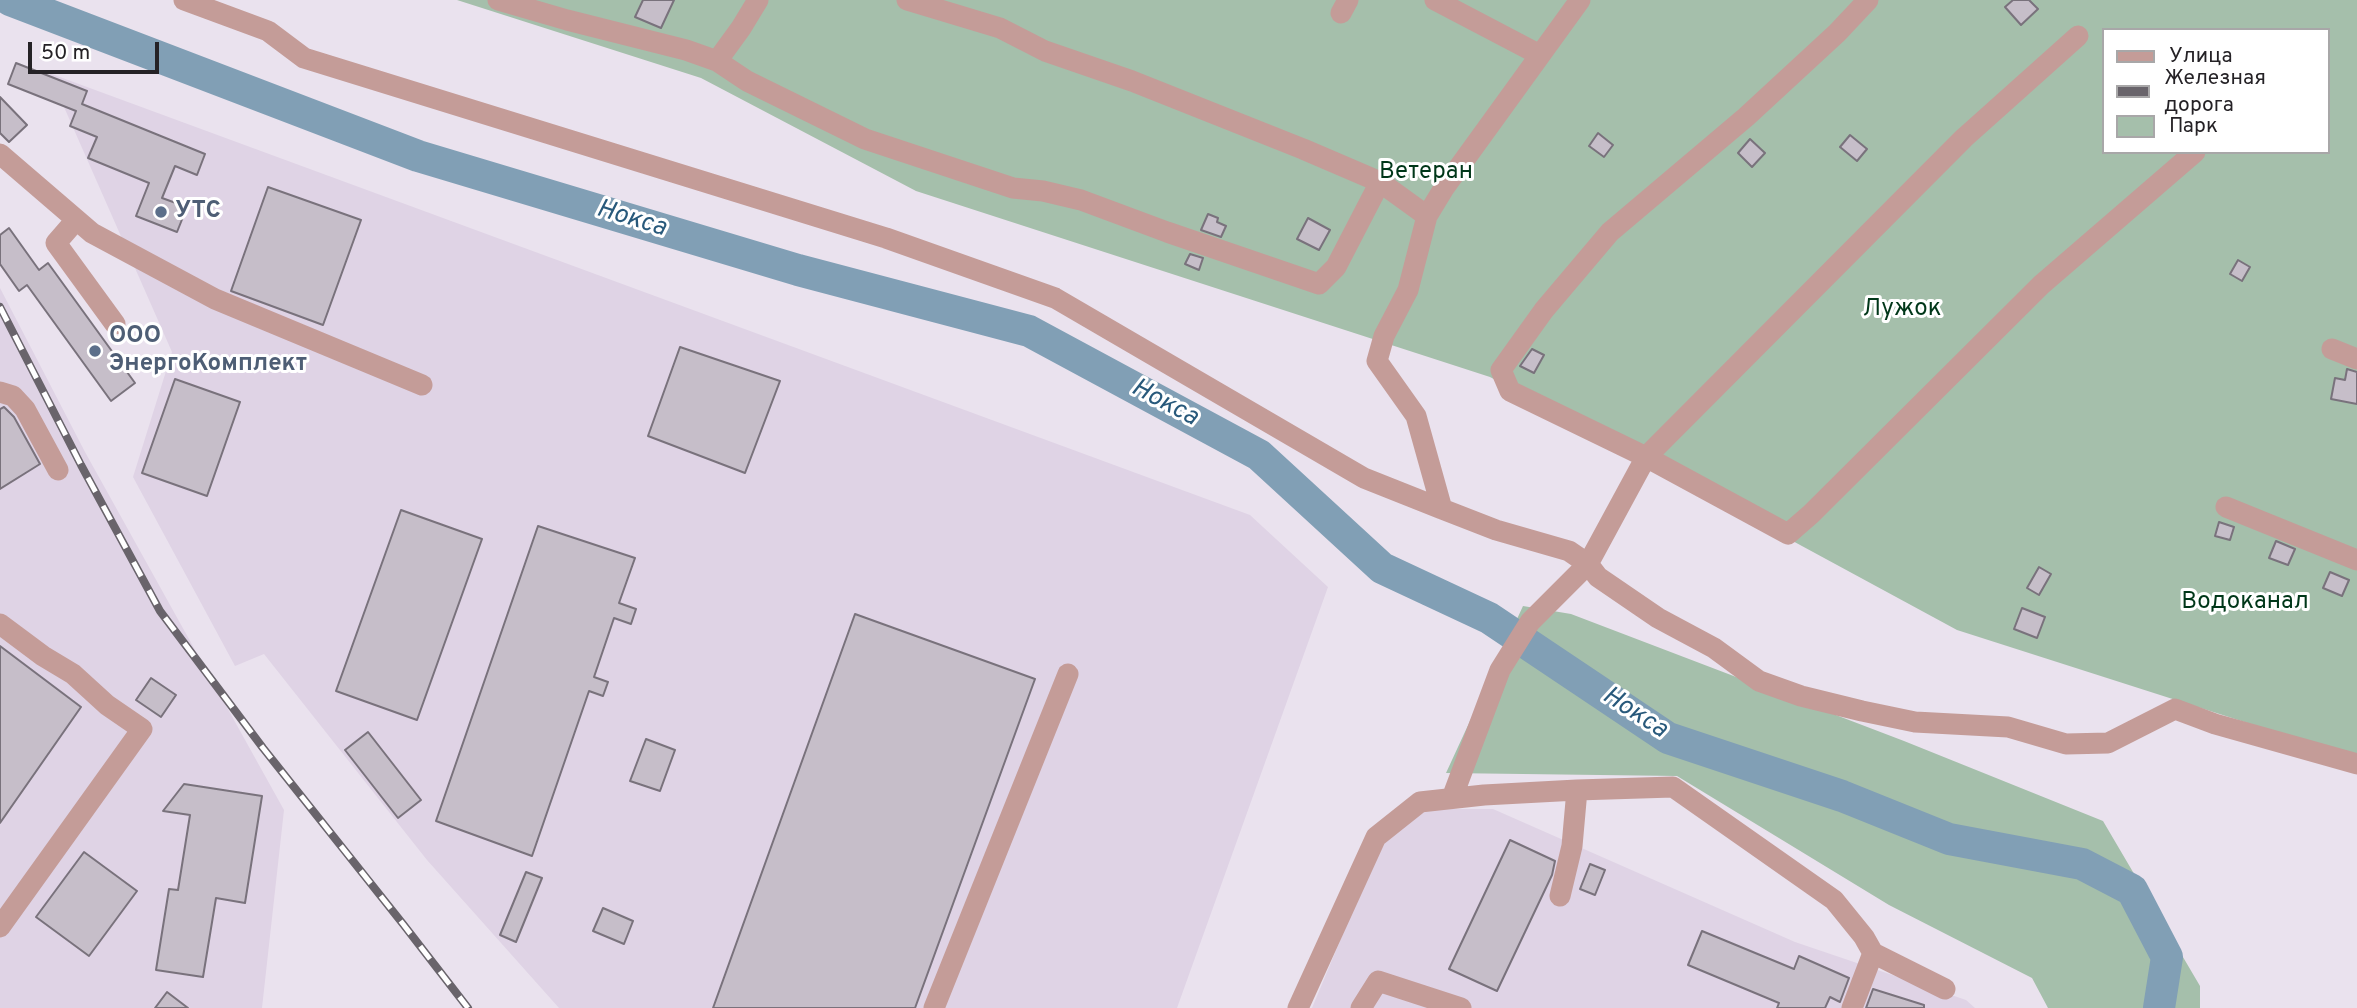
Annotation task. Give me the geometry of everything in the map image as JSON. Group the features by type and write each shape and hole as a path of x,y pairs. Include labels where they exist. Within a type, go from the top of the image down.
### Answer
{"lane":[{"path":"184,0 268,31 304,58 886,238 1055,298 1364,478 1496,530 1569,551 1588,564 1598,577 1658,618 1714,648 1759,681 1801,696 1915,722 2008,727 2066,744 2108,743 2175,709 2215,724 2357,764"},
{"path":"498,0 686,50 716,61 747,81 865,139 1013,188 1043,191 1081,200 1319,284 1336,267 1380,181"},
{"path":"716,61 741,29 758,0"},
{"path":"908,0 1000,28 1045,51 1144,86 1380,181 1427,216"},
{"path":"1435,0 1540,55"},
{"path":"1443,509 1416,416 1377,361 1384,336 1408,290 1427,216 1444,188 1580,0"},
{"path":"1868,0 1837,33 1746,117 1610,232 1544,310 1501,370 1510,391 1646,457 1788,534 2041,285 2193,154"},
{"path":"1452,798 1500,670 1530,622 1588,564 1646,457 1964,138 2078,36"},
{"path":"0,154 92,233 215,299 422,385"},
{"path":"76,220 56,243 115,324"},
{"path":"2332,349 2357,359"},
{"path":"0,392 13,396 25,409 58,470"},
{"path":"2226,507 2357,560"},
{"path":"0,624 43,656 73,674 107,705 142,729 0,927"},
{"path":"934,1008 1068,674"},
{"path":"1297,1008 1376,838 1420,802 1577,790 1673,787 1834,900 1864,937 1873,953 1945,989"},
{"path":"1560,896 1572,846 1577,790"},
{"path":"1852,1008 1873,953"},
{"path":"1361,1008 1378,981 1461,1008"}],"shaded area":[{"path":"49,73 1250,515 1328,587 1177,1008 559,1008 427,860 264,654 235,666 133,477 172,352"},
{"path":"0,288 85,452 284,810 262,1008 0,1008"},
{"path":"1423,809 1493,809 1795,942 1966,1000 1975,1008 1312,1008 1380,845"}],"green space":[{"path":"457,0 2357,0 2357,758 1957,630 1490,377 916,191 701,78"},
{"path":"1523,606 1571,614 1904,741 2103,821 2200,986 2200,1008 2048,1008 2032,978 1889,905 1677,776 1446,773"}],"building":[{"path":"643,0 674,0 661,28 635,17"},
{"path":"2013,0 2029,0 2038,9 2021,25 2005,7"},
{"path":"16,63 87,91 82,104 205,154 197,175 175,166 162,198 187,207 177,232 136,216 149,183 88,158 97,137 70,126 76,111 8,84"},
{"path":"0,97 27,125 9,142 0,133"},
{"path":"1598,133 1613,145 1604,157 1589,146"},
{"path":"1850,135 1867,149 1857,161 1840,147"},
{"path":"1750,139 1765,153 1752,167 1738,153"},
{"path":"268,187 361,220 323,325 231,291"},
{"path":"1208,214 1218,218 1217,222 1226,226 1221,237 1201,230"},
{"path":"1308,218 1330,230 1319,250 1297,239"},
{"path":"9,228 39,270 48,263 135,383 111,401 27,285 19,291 0,264 0,235"},
{"path":"1190,254 1203,258 1199,270 1185,264"},
{"path":"2238,260 2250,267 2242,281 2230,274"},
{"path":"680,347 780,381 745,473 648,436"},
{"path":"1532,349 1544,355 1534,373 1520,366"},
{"path":"2347,369 2357,372 2357,404 2331,399 2335,378 2345,380"},
{"path":"175,379 240,402 207,496 142,473"},
{"path":"4,407 14,417 40,464 0,489 0,409"},
{"path":"401,510 482,539 417,720 336,691"},
{"path":"2219,522 2234,527 2230,540 2215,536"},
{"path":"538,526 635,558 619,603 636,609 631,624 614,618 594,677 608,682 603,696 589,691 532,856 436,821"},
{"path":"2276,541 2295,549 2288,565 2269,558"},
{"path":"2039,567 2051,574 2039,595 2027,588"},
{"path":"2330,572 2349,580 2342,596 2323,588"},
{"path":"2022,608 2045,617 2037,638 2014,629"},
{"path":"855,614 1035,679 915,1008 713,1008"},
{"path":"0,646 81,707 0,823"},
{"path":"151,678 176,695 161,717 136,700"},
{"path":"368,732 421,800 398,818 345,750"},
{"path":"646,739 675,750 660,791 630,781"},
{"path":"184,784 262,796 245,903 216,898 203,977 156,970 169,889 178,890 190,815 163,811"},
{"path":"1510,840 1555,861 1552,875 1497,991 1449,969"},
{"path":"84,852 137,891 89,956 36,917"},
{"path":"1590,864 1605,870 1595,895 1580,889"},
{"path":"526,872 542,878 516,942 500,935"},
{"path":"603,908 633,921 624,944 593,931"},
{"path":"1702,931 1794,969 1799,956 1849,978 1840,1002 1830,997 1825,1008 1777,1008 1779,1003 1688,965"},
{"path":"1873,989 1924,1005 1924,1008 1866,1008"},
{"path":"167,992 188,1008 155,1008"}],"waterway":[{"name":"Нокса","path":"10,0 418,156 798,270 1029,331 1259,455 1382,568 1489,618 1668,738 1842,796 1949,839 2082,864 2132,890 2167,957 2159,1008"}],"railway":[{"path":"0,307 160,611 263,748 468,1008"}],"place":[{"name":"УТС","path":"161,212"},
{"name":"ООО ЭнергоКомплект","path":"95,351"}],"park label":[{"name":"Ветеран","path":"1426,173"},
{"name":"Лужок","path":"1902,310"},
{"name":"Водоканал","path":"2245,603"}]}
